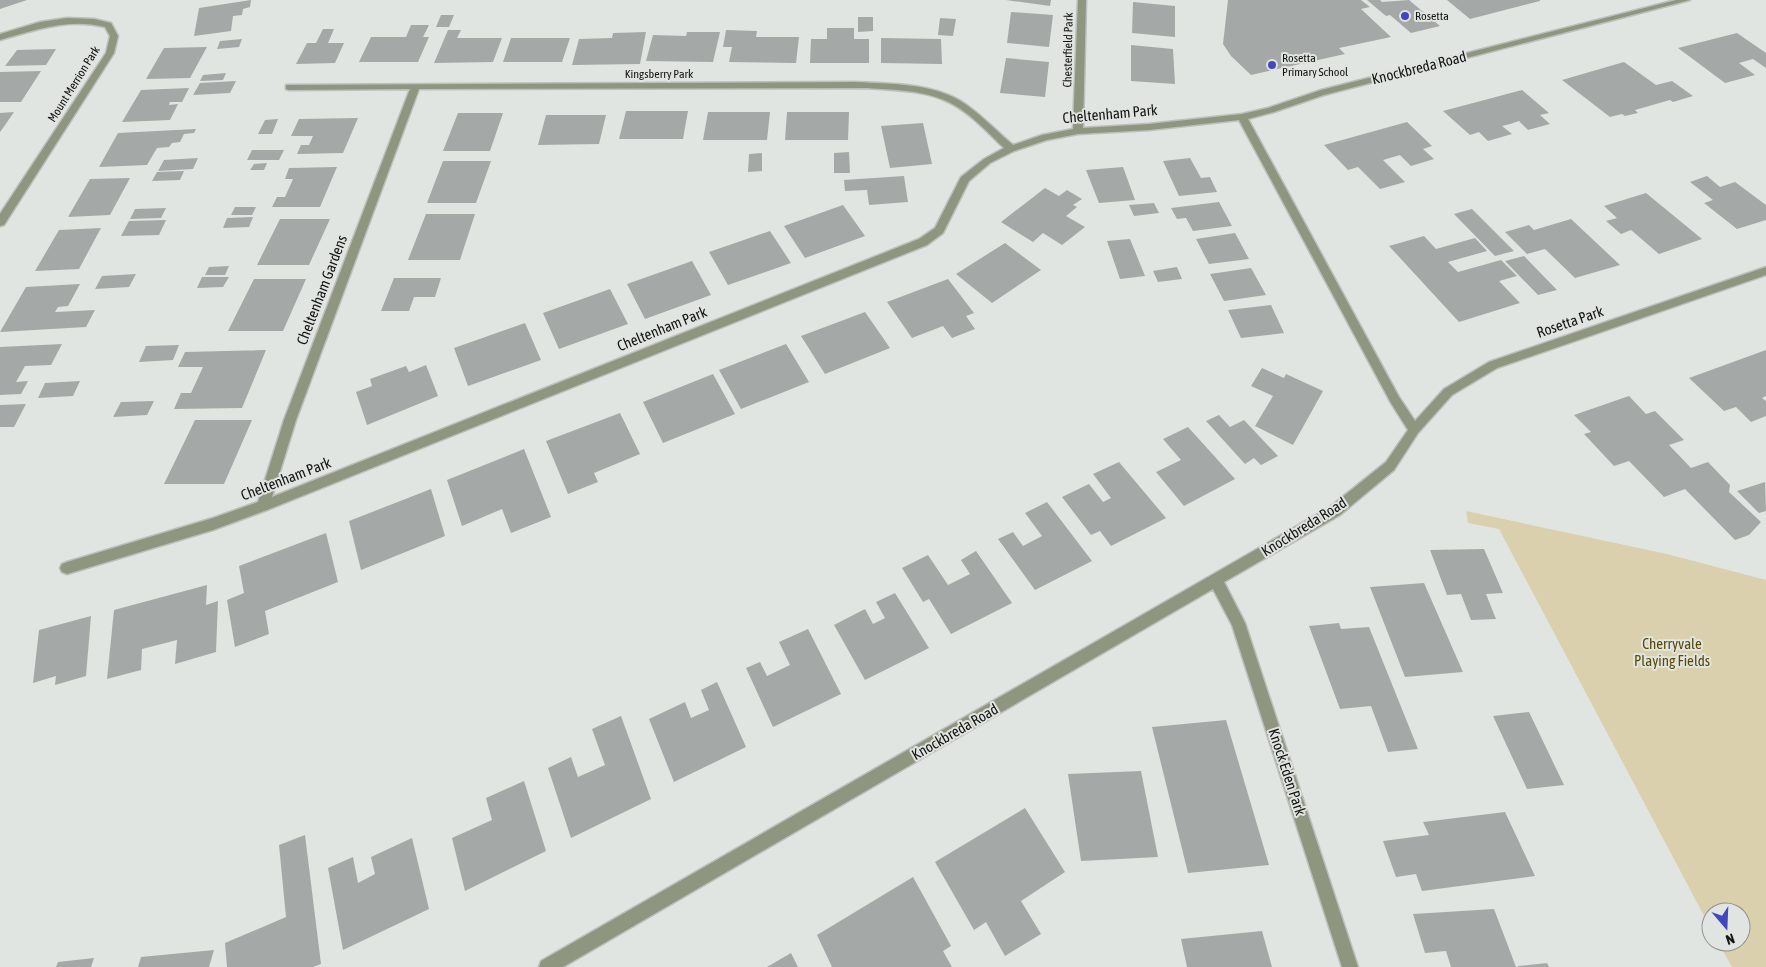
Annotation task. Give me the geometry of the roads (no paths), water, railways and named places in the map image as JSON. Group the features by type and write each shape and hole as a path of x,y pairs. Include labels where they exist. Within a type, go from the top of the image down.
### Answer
{"street":[{"name":"Chesterfield Park","path":"1078,131 1082,0"},
{"name":"Knockbreda Road","path":"1242,117 1270,110 1321,92 1686,0"},
{"name":"Mount Merrion Park","path":"0,37 39,24 70,19 108,25 114,36 110,53 0,222"},
{"name":"Kingsberry Park","path":"289,87 856,85 903,89 949,99 968,112 1011,149"},
{"name":"Cheltenham Gardens","path":"263,506 290,420 415,87"},
{"name":"Cheltenham Park","path":"67,568 213,524 263,506 923,242 939,230 965,179 987,161 1011,149 1045,138 1078,131 1149,127 1242,117"},
{"path":"1242,117 1395,400 1414,430"},
{"name":"Rosetta Park","path":"1414,430 1448,392 1493,365 1761,273 1766,281"},
{"name":"Knockbreda Road","path":"547,967 1335,511 1390,466 1414,430"},
{"name":"Knock Eden Park","path":"1216,581 1238,623 1350,967"}],"place":[{"name":"Rosetta","path":"1405,16"},
{"name":"Rosetta Primary School","path":"1272,65"}],"park label":[{"name":"Cherryvale Playing Fields","path":"1672,652"}]}
